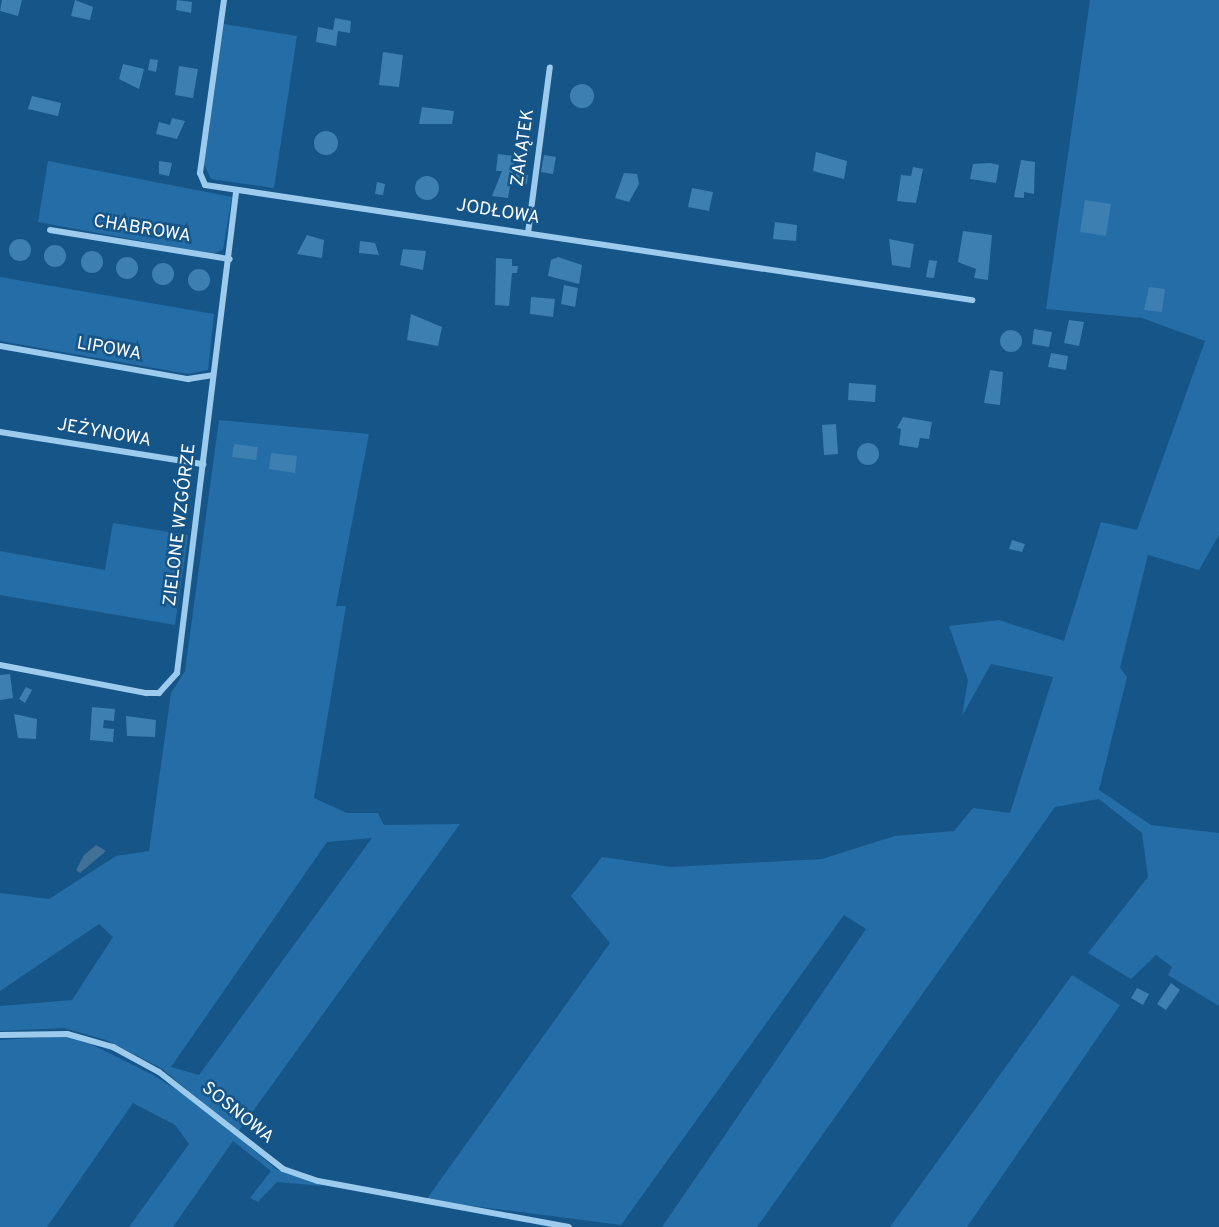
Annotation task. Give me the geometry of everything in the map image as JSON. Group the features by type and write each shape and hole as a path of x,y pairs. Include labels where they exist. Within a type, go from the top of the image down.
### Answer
{"street":[{"name":"JODŁOWA","path":"224,0 200,173 205,185 236,193 528,233 972,300"},
{"name":"ZAKĄTEK","path":"528,233 550,67"},
{"name":"ZIELONE WZGÓRZE","path":"0,665 146,693 159,693 177,673 213,375 230,259 236,193"},
{"name":"CHABROWA","path":"50,230 230,259"},
{"name":"LIPOWA","path":"0,346 188,379 213,375"},
{"name":"JEŻYNOWA","path":"0,432 203,464"},
{"name":"SOSNOWA","path":"0,1035 66,1034 113,1047 159,1072 284,1169 318,1181 569,1227"}],"shaded area":[{"path":"1090,0 1219,0 1219,535 1199,570 1148,555 1120,668 1127,677 1099,790 1151,825 1219,833 1219,1006 1168,975 1172,967 1156,955 1131,979 1088,953 1148,877 1142,833 1099,799 1055,807 757,1227 662,1227 866,929 844,915 621,1225 426,1200 610,943 571,896 602,857 671,867 822,859 895,836 954,831 973,808 1010,813 1053,677 991,664 962,716 968,680 949,626 999,620 1064,641 1101,522 1137,530 1205,341 1142,318 1046,309"},
{"path":"224,24 297,36 274,188 211,179 204,164"},
{"path":"48,161 232,197 223,250 212,254 38,222"},
{"path":"0,277 214,314 208,370 188,374 0,341"},
{"path":"219,420 369,434 336,606 346,606 314,798 347,813 378,813 384,825 460,824 238,1132 161,1068 106,1040 64,1028 0,1031 0,1006 72,1000 113,937 99,924 0,991 0,893 49,899 116,856 149,851 171,693 185,671","holes":["372,838 199,1075 171,1067 327,842"]},
{"path":"113,523 188,535 175,625 0,595 0,551 105,570"},
{"path":"96,845 106,851 80,873 76,870 84,855"},
{"path":"1072,975 1120,1005 967,1227 890,1227"},
{"path":"63,1036 93,1045 153,1075 195,1101 276,1169 323,1186 277,1182 258,1202 250,1198 271,1171 233,1141 173,1227 129,1227 189,1144 175,1125 133,1103 47,1227 0,1227 0,1040"}],"building":[{"path":"2,0 22,0 18,16 0,11"},
{"path":"75,0 93,7 90,20 71,16"},
{"path":"177,0 192,2 191,13 176,10"},
{"path":"335,18 351,21 350,33 338,31 336,46 316,42 318,27 333,30"},
{"path":"383,52 403,55 399,87 379,85"},
{"path":"150,59 158,60 156,72 148,70"},
{"path":"123,64 144,69 139,89 119,79"},
{"path":"179,66 198,69 193,98 175,95"},
{"path":"582,84 590,88 594,96 590,104 582,108 574,104 570,96 574,88"},
{"path":"32,96 61,103 58,116 28,109"},
{"path":"422,107 454,111 452,124 419,124"},
{"path":"172,118 185,121 177,139 156,134 159,122 170,125"},
{"path":"326,131 335,134 338,143 335,152 326,155 317,152 314,143 317,134"},
{"path":"816,152 847,161 844,179 813,171"},
{"path":"498,154 515,156 508,198 492,196 502,171 496,171"},
{"path":"544,155 556,157 553,174 541,172"},
{"path":"1021,160 1035,162 1034,194 1024,192 1024,198 1014,197"},
{"path":"159,161 172,163 169,176 159,174"},
{"path":"973,164 999,165 996,183 970,179"},
{"path":"913,167 923,169 916,203 897,201 901,175 911,176"},
{"path":"516,173 528,175 527,184 516,182"},
{"path":"624,173 637,174 639,184 629,202 615,198"},
{"path":"427,176 432,177 438,183 438,193 432,199 427,200 422,199 416,193 415,188 416,183 422,177"},
{"path":"377,182 385,184 383,195 375,194"},
{"path":"692,188 713,192 709,211 688,207"},
{"path":"1085,200 1111,204 1106,236 1080,232"},
{"path":"775,222 797,225 796,241 773,239"},
{"path":"963,231 992,235 988,280 974,278 976,269 958,262"},
{"path":"307,235 324,240 322,258 297,254"},
{"path":"20,239 28,242 31,250 28,258 20,261 12,258 9,250 12,242"},
{"path":"889,239 914,244 910,268 892,265"},
{"path":"360,241 375,243 379,255 359,253"},
{"path":"55,245 63,248 66,256 63,264 55,267 47,264 44,256 47,248"},
{"path":"403,249 426,251 423,270 400,265"},
{"path":"92,251 100,254 103,262 100,270 92,273 84,270 81,262 84,254"},
{"path":"127,257 135,260 138,268 135,276 127,279 119,276 116,268 119,260"},
{"path":"558,257 582,265 579,284 548,276 551,260"},
{"path":"496,258 512,259 512,266 518,266 517,273 512,273 509,306 495,305"},
{"path":"929,260 937,261 934,278 926,277"},
{"path":"163,263 171,266 174,274 171,282 163,285 155,282 152,274 155,266"},
{"path":"199,269 207,272 210,280 207,288 199,291 191,288 188,280 191,272"},
{"path":"564,285 578,288 575,307 561,304"},
{"path":"1149,287 1165,289 1162,312 1144,310"},
{"path":"531,297 555,299 553,317 530,314"},
{"path":"411,314 442,327 438,346 407,340"},
{"path":"1069,320 1084,322 1079,346 1064,343"},
{"path":"1034,329 1052,332 1049,347 1032,344"},
{"path":"1007,330 1015,330 1022,337 1022,345 1015,352 1007,352 1000,345 1000,337"},
{"path":"1051,353 1068,356 1066,370 1048,367"},
{"path":"990,370 1003,372 1000,405 984,403"},
{"path":"849,383 876,385 875,402 848,400"},
{"path":"903,417 932,422 929,439 920,438 918,448 899,445 901,429 897,428"},
{"path":"836,424 838,454 824,455 822,425"},
{"path":"868,443 876,446 879,454 876,462 868,465 860,462 857,454 860,446"},
{"path":"234,444 258,447 256,460 232,457"},
{"path":"271,453 297,456 295,473 269,469"},
{"path":"1012,540 1025,544 1022,552 1009,549"},
{"path":"10,674 13,698 0,700 0,675"},
{"path":"26,687 32,690 25,703 19,699"},
{"path":"92,707 115,709 114,721 104,720 103,728 114,729 113,742 90,740"},
{"path":"14,714 37,719 36,739 18,738"},
{"path":"126,716 156,720 155,737 127,736"},
{"path":"1171,983 1180,990 1166,1010 1157,1004"},
{"path":"1137,988 1149,994 1143,1005 1131,998"}]}
